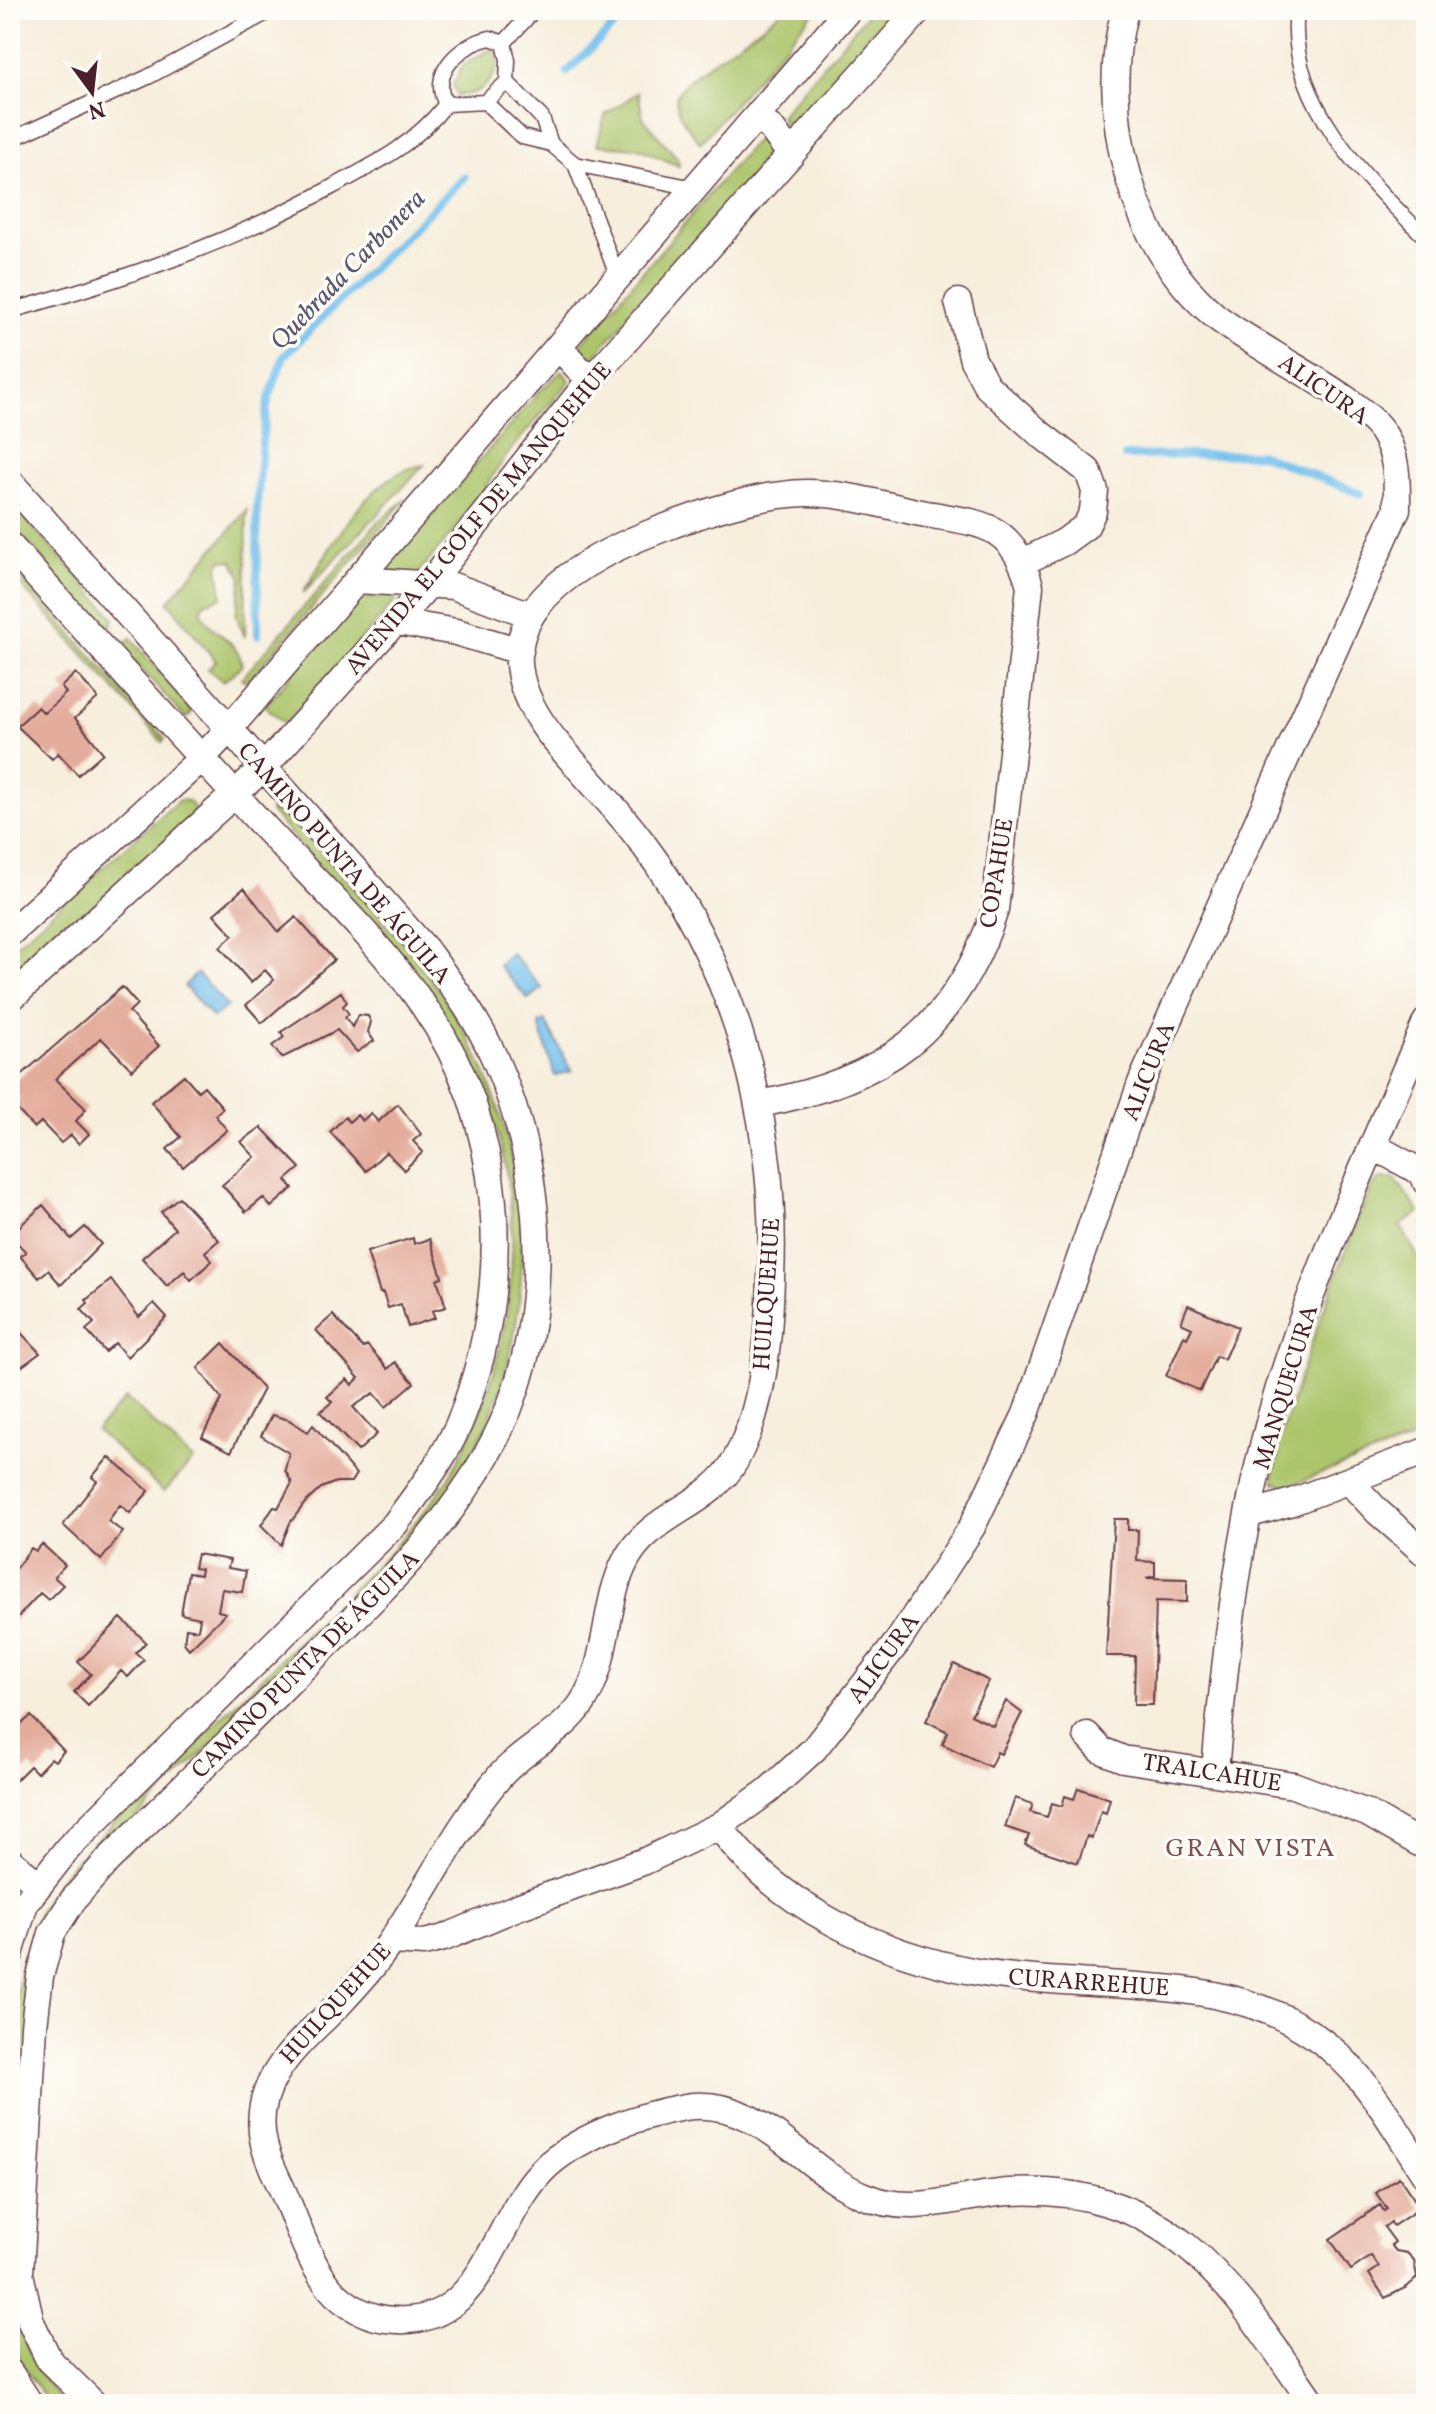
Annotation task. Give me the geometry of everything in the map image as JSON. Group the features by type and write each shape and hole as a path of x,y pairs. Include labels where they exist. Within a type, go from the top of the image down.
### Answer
{"street":[{"name":"AVENIDA EL GOLF DE MANQUEHUE","path":"10,933 201,759 228,730 848,10"},
{"name":"AVENIDA EL GOLF DE MANQUEHUE","path":"10,999 263,768 397,622 523,461 594,377 919,10"},
{"name":"ALICURA","path":"392,1941 424,1943 444,1938 520,1906 645,1861 719,1826 768,1791 814,1749 899,1640 972,1527 1026,1414 1141,1083 1397,509 1396,465 1383,431 1350,403 1214,315 1178,276 1152,231 1129,186 1117,133 1114,84 1119,33 1125,10"},
{"path":"756,118 771,128 791,155"},
{"path":"357,580 453,586 528,614 553,586 581,564 639,537 690,518 762,500 806,493 866,500 973,520 1012,545 1023,562 1064,542 1086,526 1095,491 1088,471 1029,425 987,386 973,360 958,302"},
{"path":"559,347 579,369 594,377"},
{"name":"CAMINO PUNTA DE ÁGUILA","path":"10,482 111,591 228,730 426,950 462,998 493,1054 515,1107 528,1168 538,1248 533,1315 517,1386 488,1453 447,1515 395,1578 108,1860 73,1900 52,1933 40,1976 34,2026 20,2274 31,2322 49,2360 94,2404"},
{"name":"CAMINO PUNTA DE ÁGUILA","path":"10,546 387,960 424,1006 458,1070 481,1132 493,1189 496,1267 485,1344 464,1413 444,1453 395,1524 68,1848 25,1903 10,1954"},
{"name":"COPAHUE","path":"759,1104 844,1083 888,1059 928,1028 982,948 995,910 1028,617 1030,586 1023,562"},
{"name":"HUILQUEHUE","path":"528,614 520,651 526,690 540,721 643,844 694,923 735,1018 759,1104 771,1203 770,1304 758,1396 737,1456 707,1494 657,1525 636,1544 621,1570 598,1667 587,1696 568,1721 523,1754 490,1789 392,1941 355,1988 292,2047 271,2080 262,2112 268,2157 329,2288 355,2309 371,2316 408,2320 442,2310 457,2301 480,2277 519,2198 562,2154 589,2138 667,2112 685,2107 720,2107 764,2126 852,2191 886,2203 929,2206 995,2193 1041,2192 1089,2199 1145,2220 1194,2250 1233,2289 1313,2404"},
{"path":"397,622 456,632 520,651"},
{"name":"MANQUECURA","path":"1215,1771 1225,1650 1264,1445 1288,1363 1373,1146 1426,1022"},
{"path":"1373,1146 1419,1171 1426,1181"},
{"path":"1250,1514 1426,1451"},
{"path":"1349,1481 1378,1512 1426,1554"},
{"name":"TRALCAHUE","path":"1087,1735 1101,1750 1123,1759 1293,1785 1331,1797 1367,1813 1426,1847"},
{"name":"CURARREHUE","path":"719,1826 746,1858 777,1885 847,1929 902,1953 979,1973 1206,1992 1272,2012 1315,2036 1359,2076 1426,2176"},
{"path":"10,1861 38,1884"},
{"path":"10,2373 30,2404"}],"lane":[{"path":"10,140 148,77 272,10"},
{"path":"504,43 534,10"},
{"path":"1297,10 1299,66 1317,109 1368,176 1426,238"},
{"path":"446,104 440,94 441,77 463,48 490,38 504,43"},
{"path":"10,311 112,283 254,227 404,147 446,104 485,102 507,82 508,60 504,43"},
{"path":"507,82 542,118 551,144"},
{"path":"485,102 522,137 551,144 575,164 694,188"},
{"path":"575,164 619,279"}],"green space":[{"path":"782,10 816,10 700,143 678,111 676,99 680,90 705,67"},
{"path":"871,10 894,10 794,124 785,127 780,116"},
{"path":"489,50 497,52 493,77 474,92 457,95 453,86 462,66"},
{"path":"638,92 643,118 678,159 679,166 638,148 597,145 605,115"},
{"path":"762,138 773,143 771,154 595,355 586,358 579,351 580,345 755,141"},
{"path":"562,371 570,381 513,447 454,531 415,577 384,570 541,390"},
{"path":"424,465 303,593 338,536 369,497 404,470"},
{"path":"406,499 247,682 242,678 378,522"},
{"path":"10,502 114,617 112,625 102,626 10,523"},
{"path":"247,510 245,637 236,615 242,578 233,561 222,560 218,565 222,597 204,603 201,610 210,625 235,648 242,665 223,682 208,669 216,661 168,602"},
{"path":"10,564 165,739 162,742 10,573"},
{"path":"391,595 396,600 286,724 265,706 354,600"},
{"path":"131,638 192,712 186,719 121,646"},
{"path":"179,800 189,801 194,808 194,817 10,979 10,950"},
{"path":"277,805 414,957 453,1012 479,1059 499,1110 513,1163 520,1217 521,1272 516,1326 503,1379 476,1447 404,1551 62,1893 10,2271 10,2122 17,1993 22,1963 41,1908 66,1870 393,1549 429,1505 449,1477 474,1427 493,1374 506,1319 512,1263 511,1206 502,1150 486,1097 461,1046 419,983 372,924 270,811"},
{"path":"1381,1178 1395,1178 1420,1213 1400,1225 1420,1261 1426,1258 1426,1434 1286,1487 1274,1482 1275,1461 1283,1429 1350,1240 1371,1188"},
{"path":"126,1398 193,1460 164,1492 96,1430"},
{"path":"10,2271 15,2309 25,2343 41,2374 64,2404 49,2404 23,2366 10,2332"}],"water":[{"path":"511,953 542,988 528,999 498,965"},
{"path":"197,973 227,1006 213,1018 184,986"},
{"path":"545,1021 572,1071 555,1076 539,1024"}],"building":[{"path":"76,673 98,698 75,718 103,753 78,775 58,753 52,759 17,726 38,707 44,713 66,693 61,687"},
{"path":"244,888 279,932 296,917 334,960 262,1023 246,1005 274,980 265,970 251,983 220,947 233,935 214,914"},
{"path":"122,987 137,1004 129,1012 159,1046 132,1070 101,1038 55,1079 86,1109 76,1121 89,1134 79,1144 71,1135 61,1143 41,1122 34,1128 12,1104 20,1097 10,1085"},
{"path":"341,992 347,1002 343,1006 349,1014 345,1017 352,1027 358,1015 368,1016 371,1022 368,1032 374,1041 357,1052 337,1030 282,1058 272,1046 284,1037 281,1032"},
{"path":"184,1075 198,1091 204,1086 223,1108 215,1115 227,1130 183,1167 167,1149 181,1137 151,1102"},
{"path":"398,1104 421,1134 413,1141 423,1152 404,1170 386,1152 366,1171 330,1132 345,1117 349,1122 357,1115 362,1121 371,1113 378,1122"},
{"path":"261,1127 300,1168 286,1180 293,1188 271,1207 263,1198 246,1212 222,1185 255,1157 241,1142"},
{"path":"179,1197 219,1240 205,1252 212,1261 191,1280 184,1271 167,1286 142,1258 175,1229 161,1212"},
{"path":"43,1205 71,1239 85,1227 101,1244 61,1285 48,1270 39,1278 20,1256 26,1252 10,1235"},
{"path":"413,1238 414,1244 430,1239 442,1277 437,1279 446,1307 432,1311 435,1318 408,1327 401,1304 388,1308 367,1252"},
{"path":"111,1280 139,1317 154,1303 167,1317 127,1357 115,1343 105,1352 86,1330 94,1323 81,1309 88,1303 86,1300"},
{"path":"1188,1305 1238,1327 1224,1359 1216,1356 1200,1391 1166,1376 1184,1336 1187,1338 1192,1328 1181,1323"},
{"path":"333,1315 363,1348 367,1345 388,1369 395,1362 414,1383 386,1407 374,1393 353,1407 377,1434 358,1451 320,1412 332,1402 327,1397 347,1379 352,1385 359,1378 316,1330"},
{"path":"10,1321 40,1353 10,1375"},
{"path":"223,1343 263,1389 231,1452 202,1437 222,1399 198,1368"},
{"path":"272,1415 289,1420 308,1432 313,1425 356,1474 351,1482 336,1482 321,1488 305,1503 290,1523 281,1545 261,1525 274,1507 278,1508 292,1483 285,1470 289,1453 261,1436"},
{"path":"109,1457 149,1491 130,1513 120,1505 108,1521 123,1532 101,1560 63,1525 97,1481 92,1477"},
{"path":"1114,1519 1128,1519 1128,1530 1138,1530 1137,1561 1155,1562 1155,1576 1146,1578 1187,1579 1187,1602 1156,1601 1153,1705 1134,1705 1135,1656 1106,1656"},
{"path":"42,1544 65,1565 54,1577 63,1585 48,1600 40,1593 10,1626 10,1576 31,1548 36,1551"},
{"path":"197,1554 230,1560 228,1568 246,1571 242,1592 222,1589 218,1611 226,1613 189,1649 184,1643 186,1628 198,1630 200,1618 181,1614 188,1573 200,1575 201,1569 194,1568"},
{"path":"121,1618 146,1642 136,1653 144,1660 128,1677 121,1671 88,1706 74,1692 91,1674 78,1662"},
{"path":"954,1664 989,1681 971,1715 993,1726 1006,1701 1022,1713 1001,1754 997,1752 990,1767 942,1744 948,1732 926,1721"},
{"path":"31,1716 64,1751 55,1761 51,1758 37,1773 30,1766 10,1786 10,1733"},
{"path":"1078,1788 1110,1799 1106,1813 1101,1811 1092,1838 1087,1836 1078,1863 1025,1845 1029,1835 1005,1827 1015,1798 1033,1804 1030,1812 1047,1817 1052,1803 1062,1806 1065,1796 1074,1799"},
{"path":"1399,2177 1420,2208 1393,2226 1391,2222 1384,2227 1395,2242 1391,2245 1396,2251 1407,2253 1414,2260 1417,2278 1385,2298 1369,2274 1379,2267 1371,2256 1351,2270 1330,2239 1380,2205 1384,2211 1387,2209 1376,2193"}],"waterway":[{"name":"Quebrada Carbonera","path":"567,72 618,22 636,10"},
{"name":"Quebrada Carbonera","path":"258,635 257,506 262,442 268,401 284,356 464,177"},
{"path":"1125,456 1260,454 1361,494"}],"district":[{"name":"GRAN VISTA","path":"1251,1847"}]}
